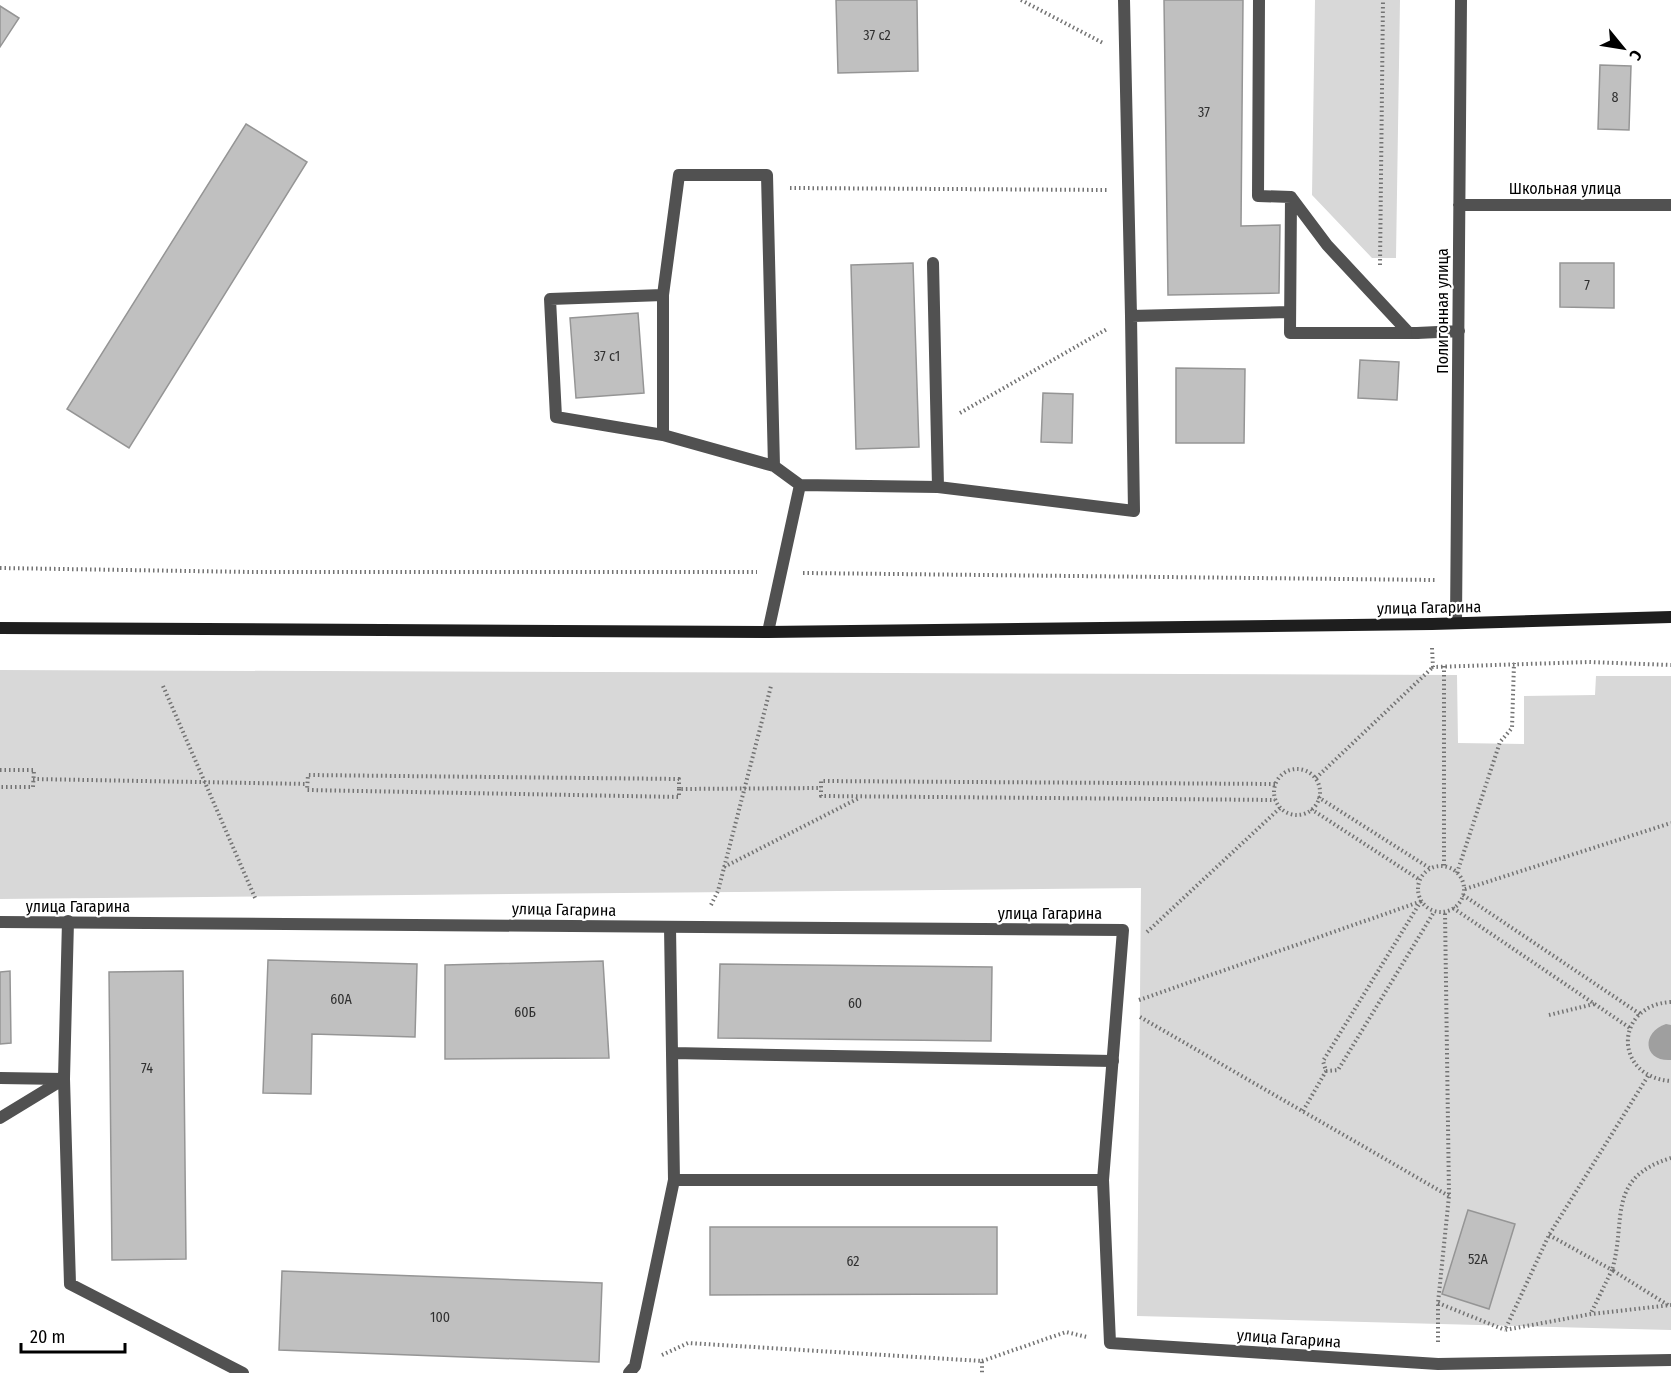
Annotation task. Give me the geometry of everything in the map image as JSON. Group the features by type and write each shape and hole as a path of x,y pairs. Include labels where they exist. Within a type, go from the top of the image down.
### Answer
{"main road":[{"name":"улица Гагарина","path":"0,628 768,632 1456,623 1671,617"}],"street":[{"path":"663,295 550,299 556,417 663,435 774,466 800,485 938,487 1134,511 1124,0"},
{"path":"1259,0 1258,196 1291,197"},
{"name":"Полигонная улица","path":"1456,623 1461,0"},
{"path":"663,435 663,295 679,175 767,175 774,466"},
{"path":"1291,197 1327,244 1379,302 1413,333"},
{"path":"1291,197 1290,333 1459,331"},
{"name":"Школьная улица","path":"1459,205 1671,205"},
{"path":"933,263 938,487"},
{"path":"1131,316 1290,312"},
{"path":"768,632 800,485"},
{"path":"68,921 64,1079 70,1284 243,1373"},
{"name":"улица Гагарина","path":"0,922 1124,930 1103,1180 1110,1343 1438,1368 1671,1360"},
{"path":"647,1373 632,1370 674,1180 670,927"},
{"path":"672,1053 1113,1061"},
{"path":"0,1078 64,1079"},
{"path":"0,1118 64,1079"},
{"path":"674,1180 1103,1180"}],"path":[{"path":"1022,0 1125,56"},
{"path":"1379,302 1383,0"},
{"path":"768,188 1128,190"},
{"path":"937,425 1131,316"},
{"path":"0,568 252,572 780,572 1436,580"},
{"path":"1457,873 1500,742 1512,728 1514,663 1671,665"},
{"path":"1444,666 1444,866"},
{"path":"1316,778 1433,667"},
{"path":"163,686 266,923"},
{"path":"702,927 718,891 771,686"},
{"path":"1304,769 1316,778 1320,792 1316,806 1304,814 1290,814 1280,808 1275,800 1273,792 1275,784 1277,778 1289,770 1304,769"},
{"path":"0,770 34,770 33,787 0,787"},
{"path":"308,775 679,779 679,789 679,797 307,790 307,784 308,775"},
{"path":"33,779 307,784"},
{"path":"1275,784 821,781 821,796 1275,800"},
{"path":"679,789 821,788"},
{"path":"724,868 862,797"},
{"path":"1318,797 1431,869"},
{"path":"1121,957 1280,808"},
{"path":"1311,809 1420,880"},
{"path":"1465,889 1671,824"},
{"path":"1444,866 1457,873 1465,889 1461,903 1445,912 1434,912 1422,901 1418,889 1422,875 1431,869 1444,866"},
{"path":"1463,895 1640,1014"},
{"path":"1132,1002 1422,901"},
{"path":"1303,1112 1326,1071 1323,1061 1422,901"},
{"path":"1454,908 1630,1028"},
{"path":"1326,1071 1338,1070 1434,912"},
{"path":"1438,1368 1438,1303 1449,1196 1445,912"},
{"path":"1671,1002 1656,1004 1640,1014 1630,1028 1628,1050 1634,1064 1648,1076 1671,1081"},
{"path":"1549,1015 1594,1003"},
{"path":"1131,1012 1449,1196"},
{"path":"1505,1330 1550,1235 1648,1076"},
{"path":"1591,1314 1612,1270 1616,1256 1618,1214 1628,1188 1640,1173 1655,1163 1671,1158"},
{"path":"1550,1235 1670,1305"},
{"path":"1438,1303 1505,1330 1591,1314 1670,1305"},
{"path":"632,1370 688,1343 982,1361 1066,1332 1110,1343"},
{"path":"982,1361 982,1373"}],"shaded area":[{"path":"1315,0 1400,0 1396,258 1372,258 1312,195"},
{"path":"0,670 1457,675 1458,743 1524,744 1524,696 1595,695 1596,676 1671,676 1671,1330 1137,1316 1141,888 0,899"},
{"path":"1666,1024 1671,1025 1671,1060 1655,1056 1649,1046 1652,1034"}],"building":[{"path":"836,0 917,0 918,71 838,73"},
{"path":"1164,0 1243,0 1241,226 1280,225 1279,293 1168,295"},
{"path":"0,6 19,18 0,47"},
{"path":"1600,65 1631,66 1629,130 1598,129"},
{"path":"246,124 307,162 129,448 67,409"},
{"path":"913,263 919,447 856,449 851,265"},
{"path":"1560,263 1614,263 1614,308 1560,307"},
{"path":"638,313 644,393 576,398 570,318"},
{"path":"1360,360 1399,362 1397,400 1358,398"},
{"path":"1176,368 1245,369 1244,443 1176,443"},
{"path":"1043,393 1073,394 1072,443 1041,442"},
{"path":"268,960 417,964 415,1037 312,1034 311,1094 263,1093"},
{"path":"603,961 609,1058 445,1059 445,965"},
{"path":"720,964 992,967 991,1041 718,1038"},
{"path":"10,971 11,1043 0,1044 0,972"},
{"path":"183,971 186,1259 112,1260 109,972"},
{"path":"1468,1210 1515,1224 1489,1309 1442,1294"},
{"path":"710,1227 997,1227 997,1294 710,1295"},
{"path":"282,1271 602,1283 599,1362 279,1350"}]}
